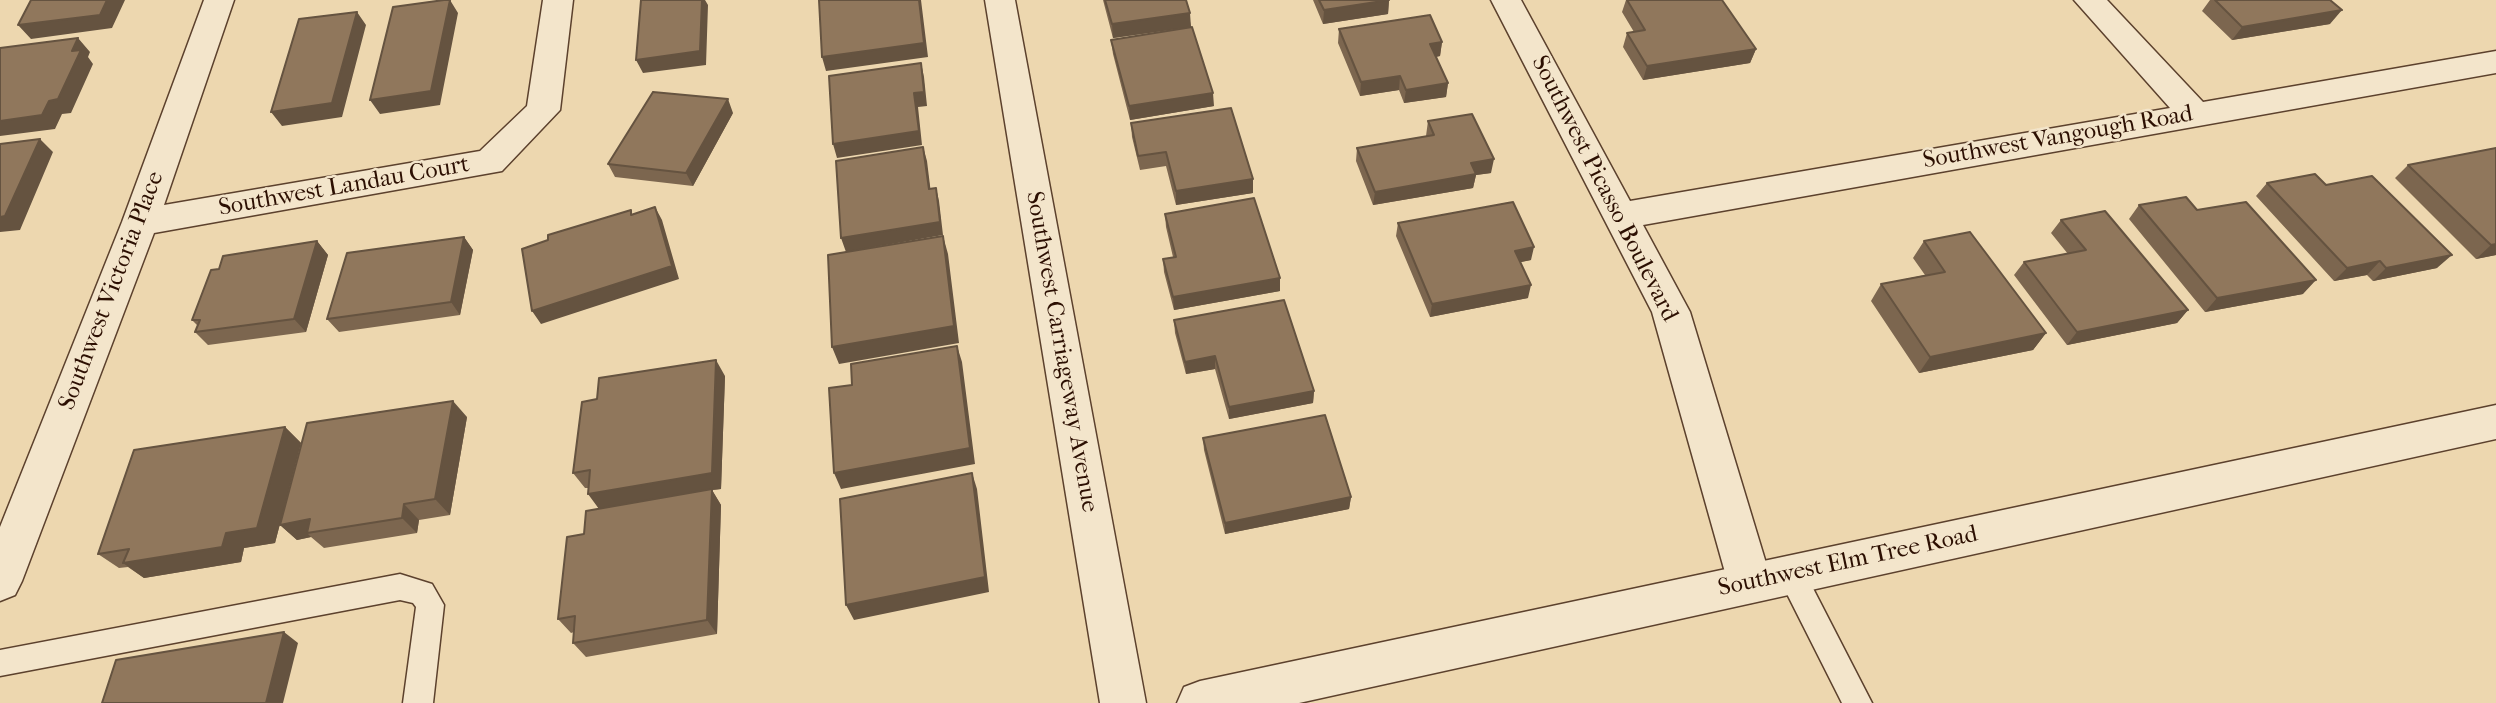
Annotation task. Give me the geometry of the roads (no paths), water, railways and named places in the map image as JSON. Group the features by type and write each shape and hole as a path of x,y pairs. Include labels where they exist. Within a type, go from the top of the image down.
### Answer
{"street":[{"name":"Southwest Victoria Place","path":"0,581 140,222 219,0"},
{"name":"Southwest Landau Court","path":"140,222 490,162 543,110 558,0"},
{"name":"Southwest Carriageway Avenue","path":"1000,0 1123,703"},
{"name":"Southwest Picasso Boulevard","path":"1506,0 1671,312 1750,583"},
{"path":"2089,0 2194,114"},
{"name":"Southwest Vangough Road","path":"1621,216 2496,62"},
{"name":"Southwest Elm Tree Road","path":"1200,703 2496,422"}],"lane":[{"path":"1791,574 1857,703"},
{"path":"0,663 400,587 422,593 430,605 418,703"}]}
